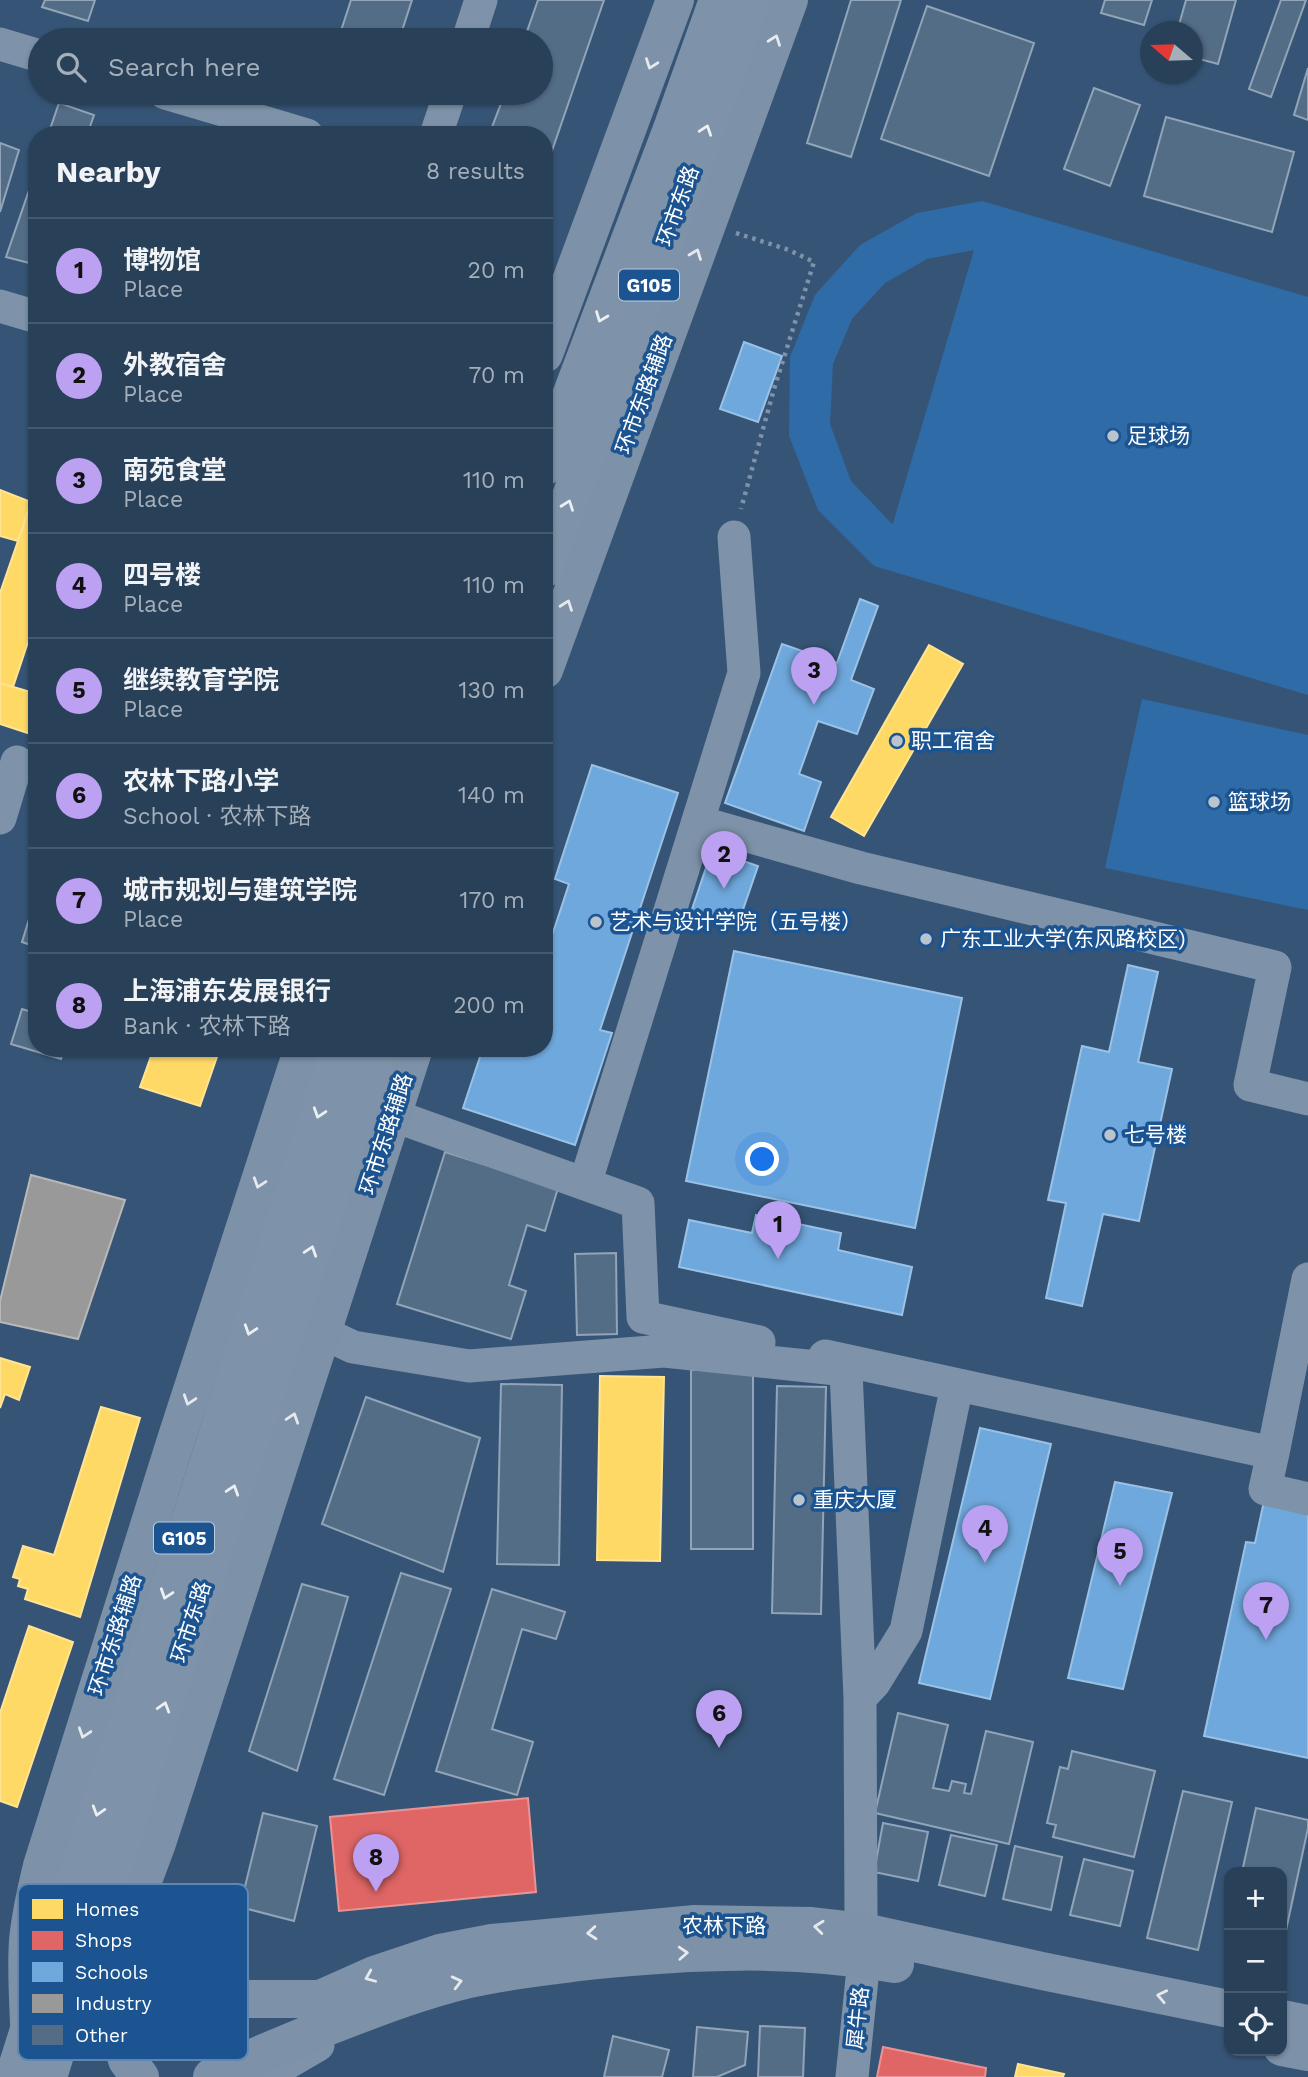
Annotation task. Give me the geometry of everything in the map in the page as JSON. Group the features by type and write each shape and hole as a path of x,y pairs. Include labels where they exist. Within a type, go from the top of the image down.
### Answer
{"highway":[{"name":"环市东路","path":"553,443 718,0"},
{"name":"环市东路","path":"553,545 751,0"},
{"name":"环市东路","path":"76,1884 337,1057"},
{"name":"环市东路","path":"108,1884 200,1591 375,1057"},
{"name":"环市东路","path":"11,2077 18,2059"},
{"name":"环市东路","path":"48,2077 53,2060"}],"main road":[{"path":"553,330 675,0"},
{"name":"环市东路辅路","path":"553,645 789,0"},
{"name":"环市东路辅路","path":"38,1884 300,1057"},
{"name":"环市东路辅路","path":"141,1884 178,1780 411,1057"},
{"name":"农林下路","path":"248,1999 320,1999 374,1975 440,1953 492,1943 695,1924 812,1926 864,1945 1040,1993 1224,2035"},
{"name":"农林下路","path":"248,2059 392,2002 472,1978 545,1966 647,1955 741,1950 864,1945 1067,1976 1224,2007"},
{"path":"1287,2020 1308,2024"},
{"path":"1287,2048 1308,2052"},
{"name":"农林下路","path":"127,2060 139,2077"},
{"name":"农林下路","path":"212,2077 245,2060"}],"street":[{"path":"472,28 481,0"},
{"path":"0,44 28,52"},
{"path":"206,105 277,126"},
{"path":"439,126 446,105"},
{"path":"0,306 28,314"},
{"path":"585,1184 744,673 734,537"},
{"path":"0,818 18,762"},
{"path":"698,822 861,868 1275,967 1250,1085 1308,1099"},
{"path":"392,1115 638,1203 643,1317 1273,1453"},
{"path":"1308,1279 1265,1489 1308,1499"},
{"name":"犀牛路","path":"321,1332 353,1347 469,1366 664,1351 846,1370 860,1698 864,1945 852,2077"},
{"path":"860,1698 874,1683 906,1631 957,1385"},
{"path":"263,2077 392,2002"},
{"path":"0,2071 18,2045"}],"path":[{"path":"732,232 789,250 814,262 752,463 734,537"}],"shaded area":[{"name":"足球场","path":"982,201 1308,297 1308,695 874,566 818,510 789,436 790,357 815,295 860,245 917,213","holes":["974,250 893,523 851,481 830,424 833,364 852,319 885,283 927,259"]},
{"name":"篮球场","path":"1142,699 1308,735 1308,910 1105,868"}],"building: Homes":[{"path":"0,490 28,501 28,511 18,541 0,536"},
{"path":"28,512 28,642 13,687 0,683 0,593"},
{"name":"职工宿舍","path":"929,645 963,664 864,836 831,817"},
{"path":"0,683 28,691 28,733 0,724"},
{"path":"151,1057 217,1057 200,1106 140,1087"},
{"path":"0,1358 30,1367 19,1400 5,1394 0,1408"},
{"path":"600,1376 664,1377 660,1561 597,1560"},
{"path":"101,1407 140,1418 80,1617 25,1599 28,1589 18,1586 20,1579 13,1577 23,1546 54,1555"},
{"path":"29,1626 73,1642 17,1807 0,1801 0,1713"},
{"path":"1018,2064 1064,2074 1063,2077 1015,2077"}],"building: Shops":[{"path":"528,1798 536,1892 339,1911 330,1817"},
{"path":"883,2047 986,2068 985,2077 877,2077"}],"building: Schools":[{"path":"744,342 782,356 758,422 720,409"},
{"path":"860,599 878,606 851,680 874,689 857,734 818,721 799,774 821,782 804,831 725,803 782,644 837,663"},
{"name":"艺术与设计学院（五号楼）","path":"592,765 678,793 600,1030 612,1033 575,1145 463,1108 480,1057 553,1057 553,933 569,884 555,879"},
{"path":"712,850 758,866 737,927 691,912"},
{"path":"734,951 962,998 915,1228 686,1181"},
{"name":"七号楼","path":"1128,965 1158,972 1138,1062 1172,1069 1139,1221 1103,1214 1082,1306 1046,1298 1066,1203 1048,1200 1082,1046 1109,1052"},
{"path":"756,1215 841,1233 838,1250 912,1267 902,1315 679,1267 689,1220 752,1233"},
{"path":"980,1428 1051,1444 990,1699 919,1683"},
{"path":"1115,1482 1172,1493 1123,1689 1068,1678"},
{"path":"1264,1501 1308,1510 1308,1758 1204,1736 1246,1542 1255,1543"}],"building: Industry":[{"path":"31,1175 125,1200 78,1339 0,1322 0,1301"}],"building: Other":[{"path":"45,0 95,0 88,21 42,7"},
{"path":"351,0 412,0 403,28 342,28"},
{"path":"538,0 604,0 553,148 553,126 492,126 500,105 553,105 553,28 528,28"},
{"path":"851,0 901,0 851,157 807,143"},
{"path":"1105,0 1152,0 1145,21 1140,21 1140,24 1101,13"},
{"path":"1186,0 1236,0 1218,64 1203,60 1203,21 1180,21"},
{"path":"1281,0 1306,0 1271,97 1249,89"},
{"path":"927,6 1034,43 989,176 881,139"},
{"path":"1308,68 1308,120 1294,115"},
{"path":"1094,88 1140,105 1110,186 1064,169"},
{"path":"58,105 94,115 90,126 51,126"},
{"path":"1166,117 1294,152 1272,232 1144,196"},
{"path":"0,143 19,150 0,212"},
{"path":"28,193 28,263 6,257"},
{"path":"28,922 28,944 22,942"},
{"path":"22,1009 28,1011 28,1049 11,1044"},
{"path":"445,1152 558,1188 545,1231 527,1225 509,1285 526,1291 511,1339 397,1304"},
{"path":"616,1253 617,1334 577,1335 575,1254"},
{"path":"691,1370 753,1370 753,1549 691,1549"},
{"path":"501,1384 562,1385 559,1565 497,1564"},
{"name":"重庆大厦","path":"777,1386 826,1387 821,1614 772,1613"},
{"path":"366,1397 480,1438 443,1572 322,1524"},
{"path":"401,1573 451,1589 384,1795 334,1779"},
{"path":"302,1584 348,1597 297,1771 249,1751"},
{"path":"492,1589 565,1612 556,1639 522,1629 492,1729 533,1742 517,1795 436,1771"},
{"path":"898,1713 948,1725 933,1788 949,1791 952,1781 966,1784 964,1793 971,1794 986,1731 1033,1742 1009,1844 875,1813"},
{"path":"1072,1751 1155,1771 1134,1857 1053,1837 1056,1825 1047,1823 1060,1767 1068,1769"},
{"path":"1183,1791 1232,1802 1198,1950 1147,1938"},
{"path":"1256,1808 1308,1820 1287,1926 1287,1867 1243,1867"},
{"path":"263,1813 317,1826 294,1921 248,1909 248,1884 246,1884"},
{"path":"883,1823 928,1832 918,1881 874,1872"},
{"path":"951,1835 997,1845 985,1896 939,1885"},
{"path":"1015,1846 1062,1857 1051,1910 1003,1899"},
{"path":"1084,1859 1133,1871 1120,1926 1070,1915"},
{"path":"760,2026 805,2028 803,2077 758,2077"},
{"path":"697,2027 748,2032 745,2065 717,2077 693,2077"},
{"path":"613,2036 669,2050 662,2077 604,2077"}],"place":[{"name":"足球场","path":"1113,436"},
{"name":"南苑食堂","path":"814,705"},
{"name":"职工宿舍","path":"897,741"},
{"name":"篮球场","path":"1214,802"},
{"name":"外教宿舍","path":"724,889"},
{"name":"艺术与设计学院（五号楼）","path":"596,922"},
{"name":"广东工业大学(东风路校区)","path":"926,939"},
{"name":"七号楼","path":"1110,1135"},
{"name":"博物馆","path":"778,1259"},
{"name":"重庆大厦","path":"799,1500"},
{"name":"四号楼","path":"985,1563"},
{"name":"继续教育学院","path":"1120,1586"},
{"name":"城市规划与建筑学院","path":"1266,1640"},
{"name":"农林下路小学","path":"719,1748"},
{"name":"上海浦东发展银行","path":"376,1892"}]}
